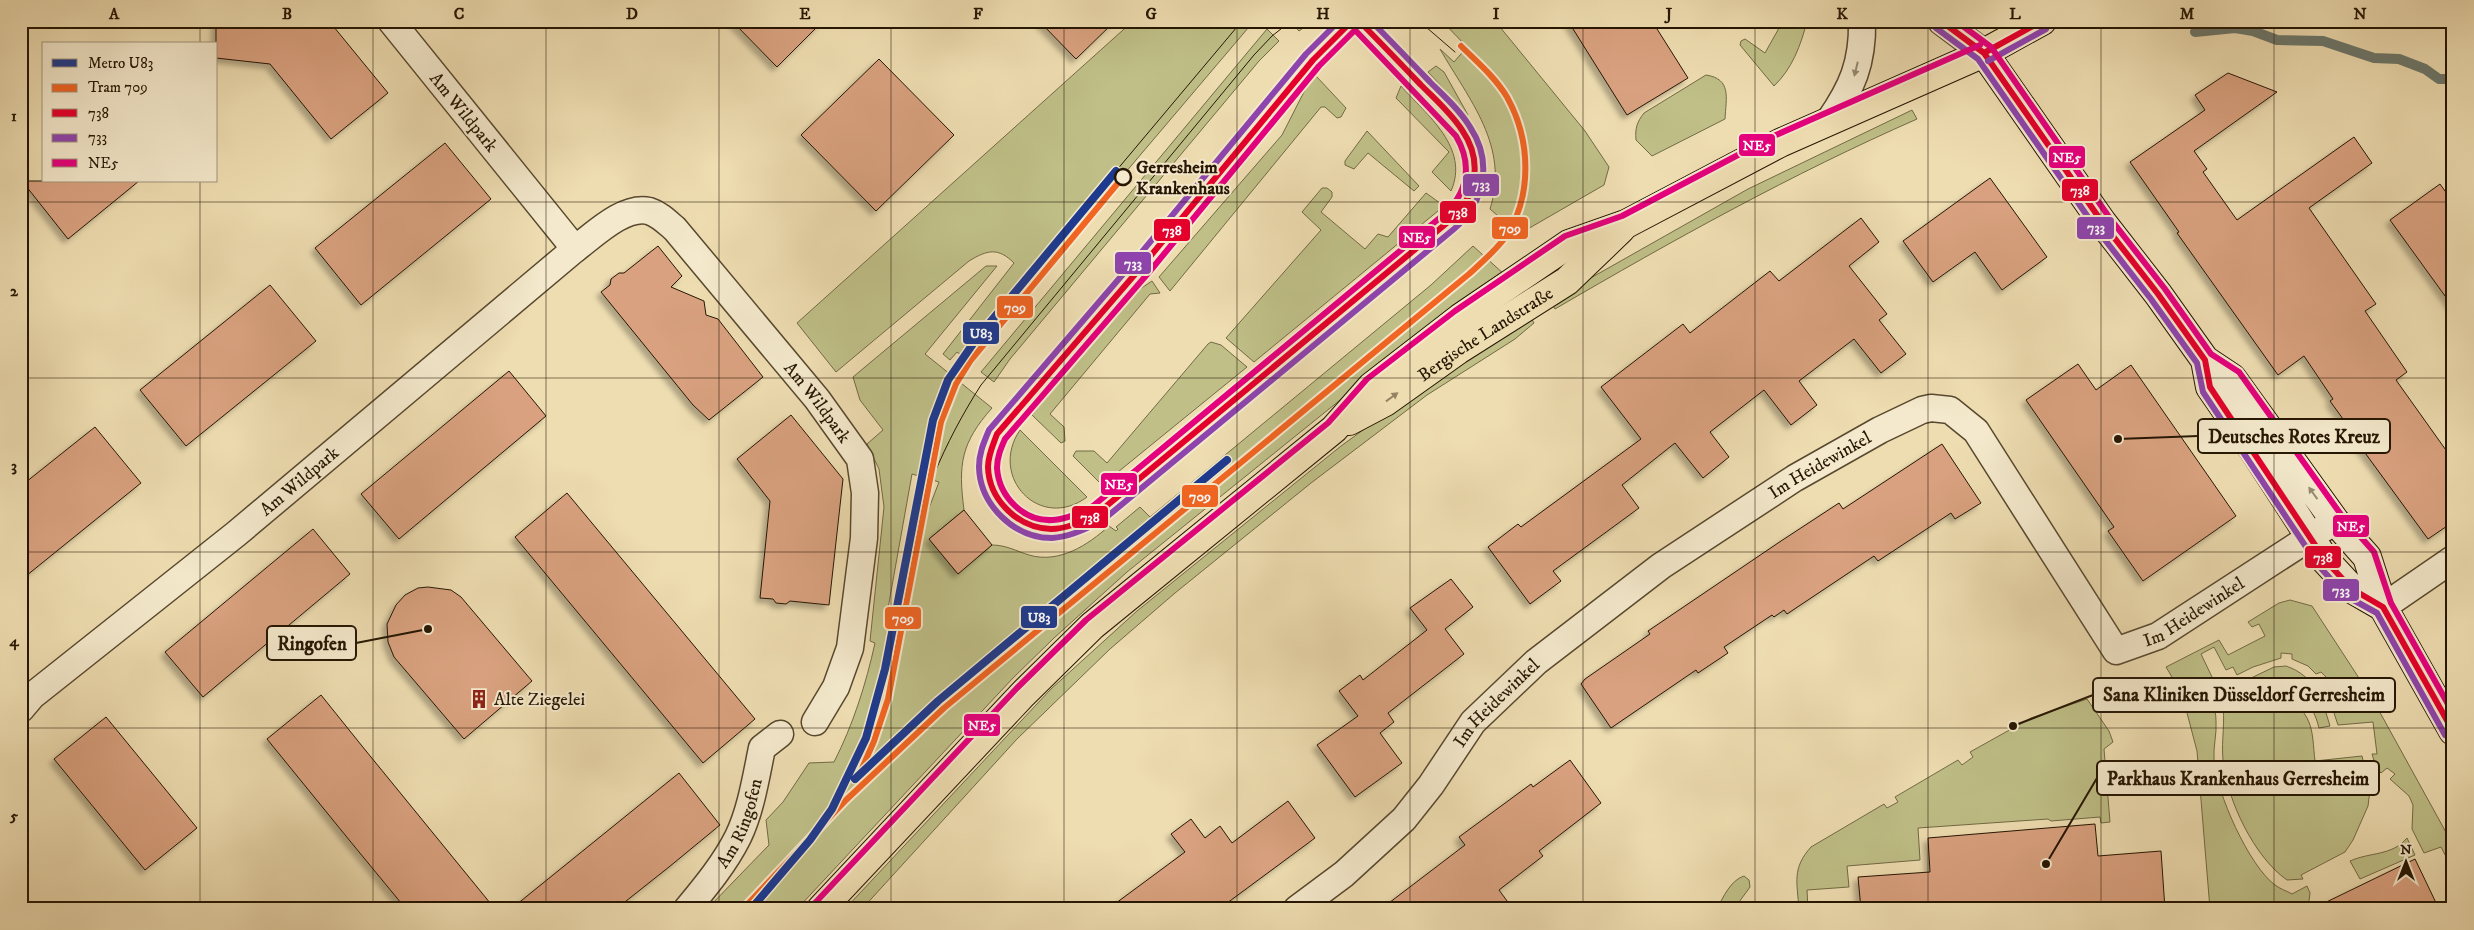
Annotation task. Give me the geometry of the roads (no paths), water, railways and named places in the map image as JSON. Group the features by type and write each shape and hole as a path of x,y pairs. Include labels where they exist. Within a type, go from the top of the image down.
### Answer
{"main road":[{"name":"Bergische Landstraße","path":"821,909 1023,694 1092,626 1334,429 1385,402 1458,350 1567,281 1626,224 1780,143 1984,53 2042,21"},
{"path":"1984,53 2102,222 2205,360 2232,378 2335,522 2368,556 2383,607 2453,731"},
{"path":"2205,360 2210,387 2311,536 2325,560 2352,589 2383,607"}],"street":[{"name":"Am Wildpark","path":"391,21 575,248"},
{"path":"1829,121 1847,95 1854,79 1862,39 1862,21"},
{"path":"1941,21 1984,53"},
{"name":"Am Wildpark","path":"21,709 32,696 236,534 575,248 621,217 635,211 649,211 663,218 675,229 817,399 860,459 865,493 864,538 850,648 836,687 815,722"},
{"name":"Im Heidewinkel","path":"1297,909 1344,874 1404,819 1431,785 1473,722 1536,662 1661,566 1795,478 1880,430 1922,410 1942,408 1950,410 1976,431 2116,651 2158,636 2335,522"},
{"path":"2383,607 2453,559"},
{"name":"Am Ringofen","path":"687,909 711,881 739,836 755,784 762,748 780,734"}],"waterway":[{"path":"2195,32 2235,28 2253,31 2277,40 2323,41 2374,58 2399,59 2425,69 2439,79 2453,79"}],"tram line":[{"path":"1116,171 1242,21"},
{"path":"904,572 917,522 934,475 955,429 981,385 1254,55 1272,36 1291,21"},
{"path":"1419,21 1455,52"},
{"name":"709","path":"743,909 846,800 944,708 1469,274 1500,244 1513,223 1520,206 1524,187 1524,150 1521,132 1507,97 1497,83 1461,46"},
{"name":"709","path":"857,780 874,741 888,699 941,422 956,384 971,360 1123,177"}],"metro line":[{"name":"U83","path":"751,909 810,840 832,809 866,738 885,669 933,420 948,380 977,338 1116,171"},
{"name":"U83","path":"855,779 938,701 1227,460"}],"place":[{"name":"Gerresheim Krankenhaus","path":"1123,177"},
{"name":"Deutsches Rotes Kreuz","path":"2118,439"},
{"name":"Ringofen","path":"428,629"},
{"name":"Alte Ziegelei","path":"479,699"},
{"name":"Sana Kliniken Düsseldorf Gerresheim","path":"2013,726"},
{"name":"Parkhaus Krankenhaus Gerresheim","path":"2046,864"}]}
